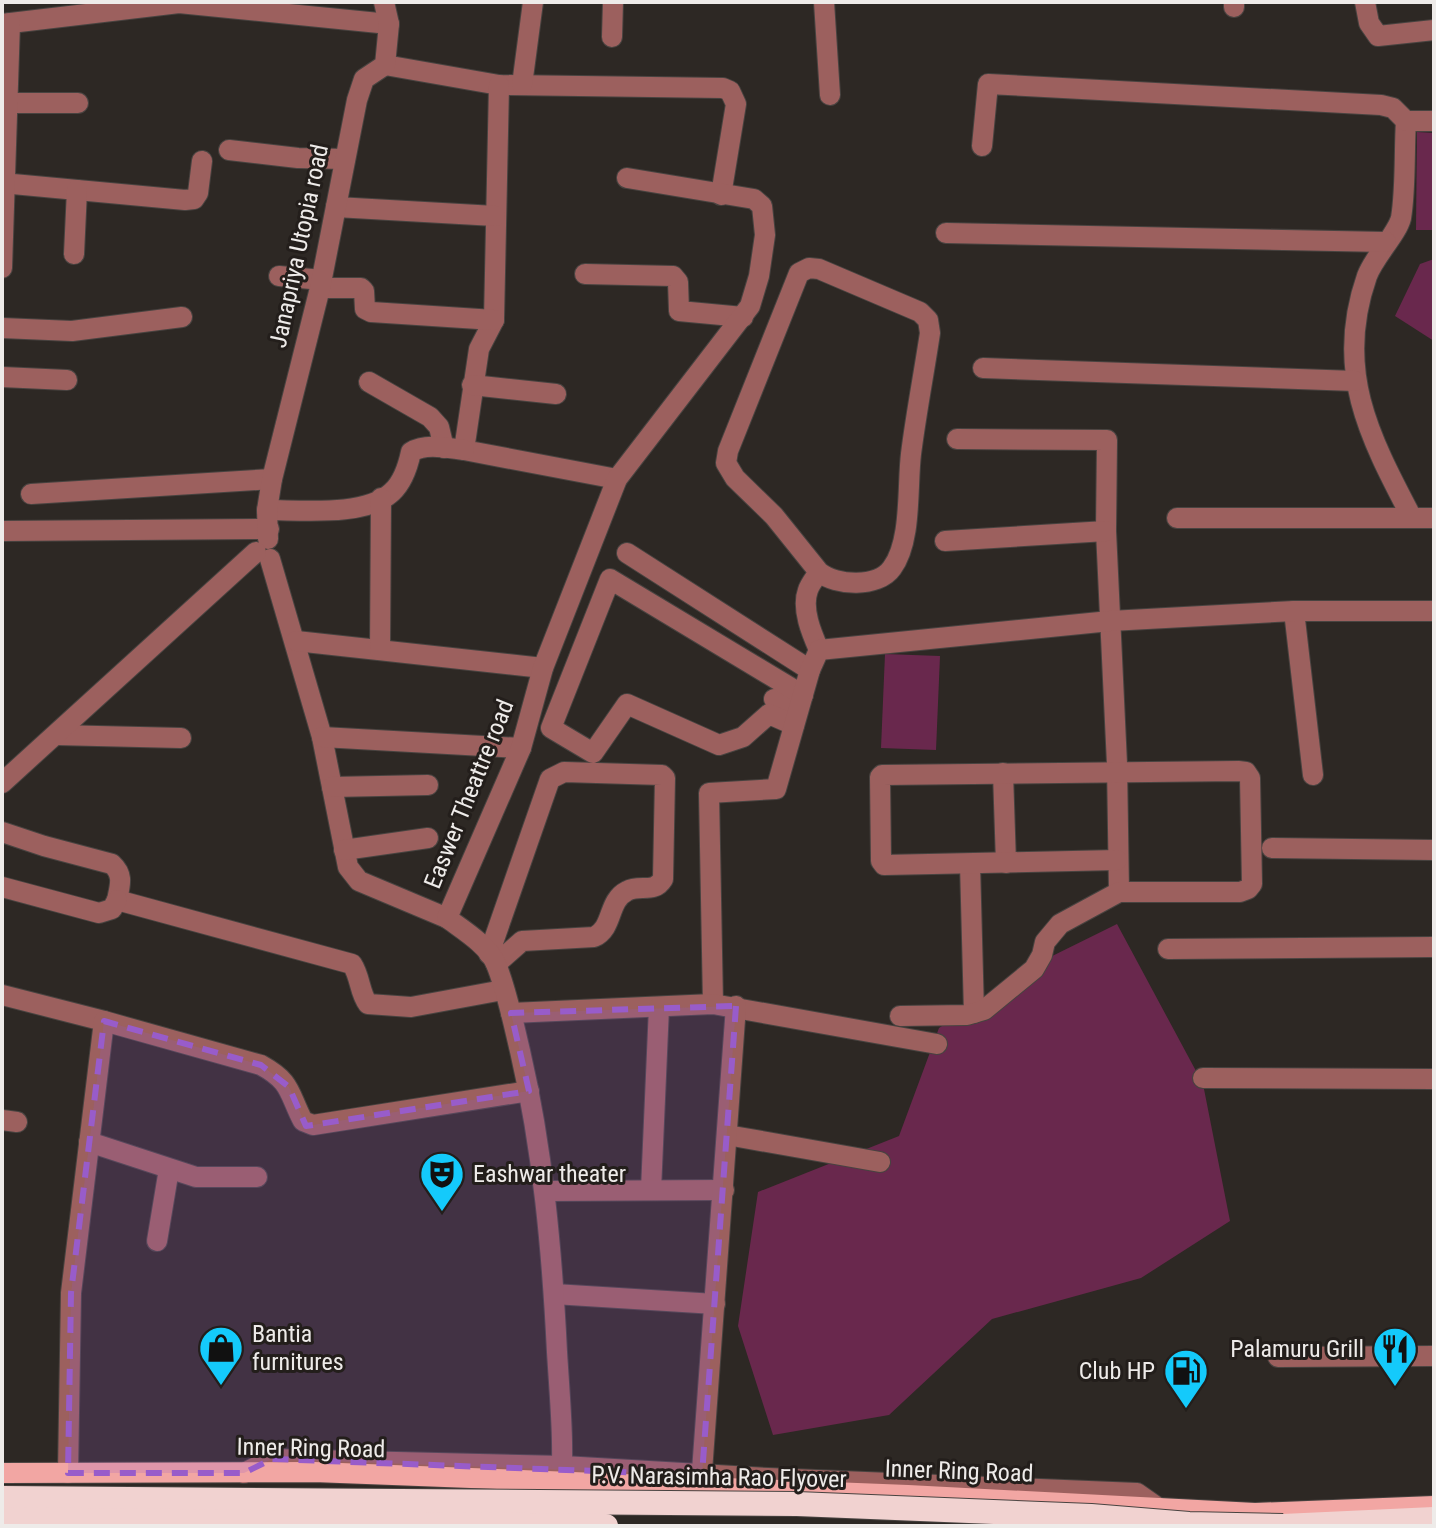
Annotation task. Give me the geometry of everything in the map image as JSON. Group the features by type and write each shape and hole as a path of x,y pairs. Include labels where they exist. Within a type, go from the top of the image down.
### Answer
{"highway":[{"name":"P.V. Narasimha Rao Flyover","path":"2,1498 797,1504 1283,1526 1434,1519"},
{"path":"2,1519 606,1526"}],"main road":[{"name":"Inner Ring Road","path":"2,1473 562,1475 1255,1513 1434,1506"}],"street":[{"path":"2,268 6,24 179,2 389,24"},
{"path":"384,2 389,24 385,65 499,85 723,88 730,91 736,104 721,195"},
{"path":"522,85 533,2"},
{"path":"612,37 613,2"},
{"path":"824,2 830,95"},
{"path":"1365,2 1369,23 1378,36 1434,30"},
{"name":"Janapriya Utopia road","path":"266,538 272,479 321,284 357,100 364,79 385,65"},
{"path":"982,146 988,84 1381,105 1393,108 1406,121 1434,121"},
{"path":"454,449 479,349 494,320 499,85"},
{"path":"6,103 78,103"},
{"path":"1406,121 1400,220 1368,273 1362,292 1356,333 1355,381 1366,422 1412,518"},
{"path":"229,150 298,158 345,159"},
{"path":"4,183 185,200 194,199 198,193 202,161"},
{"name":"Easwer Theattre road","path":"492,959 475,940 447,918 521,748 543,668 617,479 743,317 759,276 765,235 762,206 754,199 627,178"},
{"path":"74,254 77,190"},
{"path":"336,207 495,216"},
{"path":"946,233 1386,242"},
{"path":"809,268 819,269 920,312 928,320 930,333 911,455 904,537 892,569 877,580 852,582 827,579 819,572 774,516 735,478 726,463 728,451 799,273 809,268"},
{"path":"585,274 673,276 678,282 679,311 743,317"},
{"path":"279,276 361,288 365,309 371,312 494,320"},
{"path":"2,328 72,331 182,317"},
{"path":"983,368 1355,381"},
{"path":"2,377 67,380"},
{"path":"369,382 430,417 454,449"},
{"path":"472,385 556,394"},
{"path":"957,439 1107,440 1106,531 1119,892"},
{"path":"2,783 266,538 325,510 364,507 392,492 407,470 411,452 428,446 454,449 617,479"},
{"path":"31,494 272,479"},
{"path":"380,650 381,498"},
{"path":"1177,518 1434,518"},
{"path":"2,531 266,538"},
{"path":"945,541 1106,531"},
{"path":"266,538 322,737 348,867 359,881 447,918"},
{"path":"627,553 810,670"},
{"path":"713,1004 709,793 776,789 810,670 819,650 811,631 807,591 819,572"},
{"path":"775,699 743,737 719,745 627,704 593,753 551,728 610,579 775,699 798,710"},
{"path":"1294,611 1313,775"},
{"path":"819,650 1110,621 1294,611 1434,611"},
{"path":"296,641 543,668"},
{"path":"775,699 798,710"},
{"path":"56,735 181,738"},
{"path":"322,737 521,748"},
{"path":"900,1016 984,1010 1034,969 1045,942 1060,924 1119,892 1240,892 1248,889 1252,884 1250,778 1246,772 1238,771 890,774 880,777 881,861 884,865 1117,860"},
{"path":"492,959 522,941 594,937 606,929 611,911 624,893 660,885 663,879 665,778 662,775 564,772 550,779 498,932 492,959 511,1013 529,1091 545,1191 554,1294 562,1475 558,1526"},
{"path":"1003,773 1006,863"},
{"path":"332,787 428,785"},
{"path":"2,832 112,864 119,870 121,878 112,909 99,913 2,887"},
{"path":"344,850 428,838"},
{"path":"1272,848 1434,850"},
{"path":"970,864 974,1013"},
{"path":"117,900 352,964 359,973 361,995 368,1004 376,1006 411,1007 503,990"},
{"path":"498,932 513,949"},
{"path":"1168,949 1434,947"},
{"path":"2,995 261,1065 278,1075 289,1087 303,1121 313,1125 529,1091"},
{"path":"511,1013 713,1004 937,1044"},
{"path":"701,1481 736,1006"},
{"path":"651,1190 659,1007"},
{"path":"68,1473 71,1293 104,1021"},
{"path":"1203,1078 1434,1079"},
{"path":"727,1135 880,1162"},
{"path":"89,1142 196,1177 257,1177"},
{"path":"157,1241 169,1169"},
{"path":"545,1191 724,1190"},
{"path":"554,1294 715,1304"},
{"path":"1278,1357 1434,1356"}],"highlighted area":[{"path":"736,1006 702,1475 272,1459 244,1473 68,1473 71,1293 104,1021 261,1065 289,1087 306,1126 529,1091 511,1013"}],"shaded area":[{"path":"1417,132 1434,133 1434,230 1416,230"},
{"path":"1434,259 1434,341 1395,316 1420,264"},
{"path":"885,654 940,656 936,750 881,748"},
{"path":"1117,924 1203,1084 1230,1221 1141,1278 992,1319 889,1415 773,1435 738,1326 758,1192 899,1136 939,1028 1034,965"}],"place":[{"name":"Eashwar theater","path":"442,1213"},
{"name":"Bantia furnitures","path":"221,1387"},
{"name":"Palamuru Grill","path":"1395,1388"},
{"name":"Club HP","path":"1186,1410"}]}
